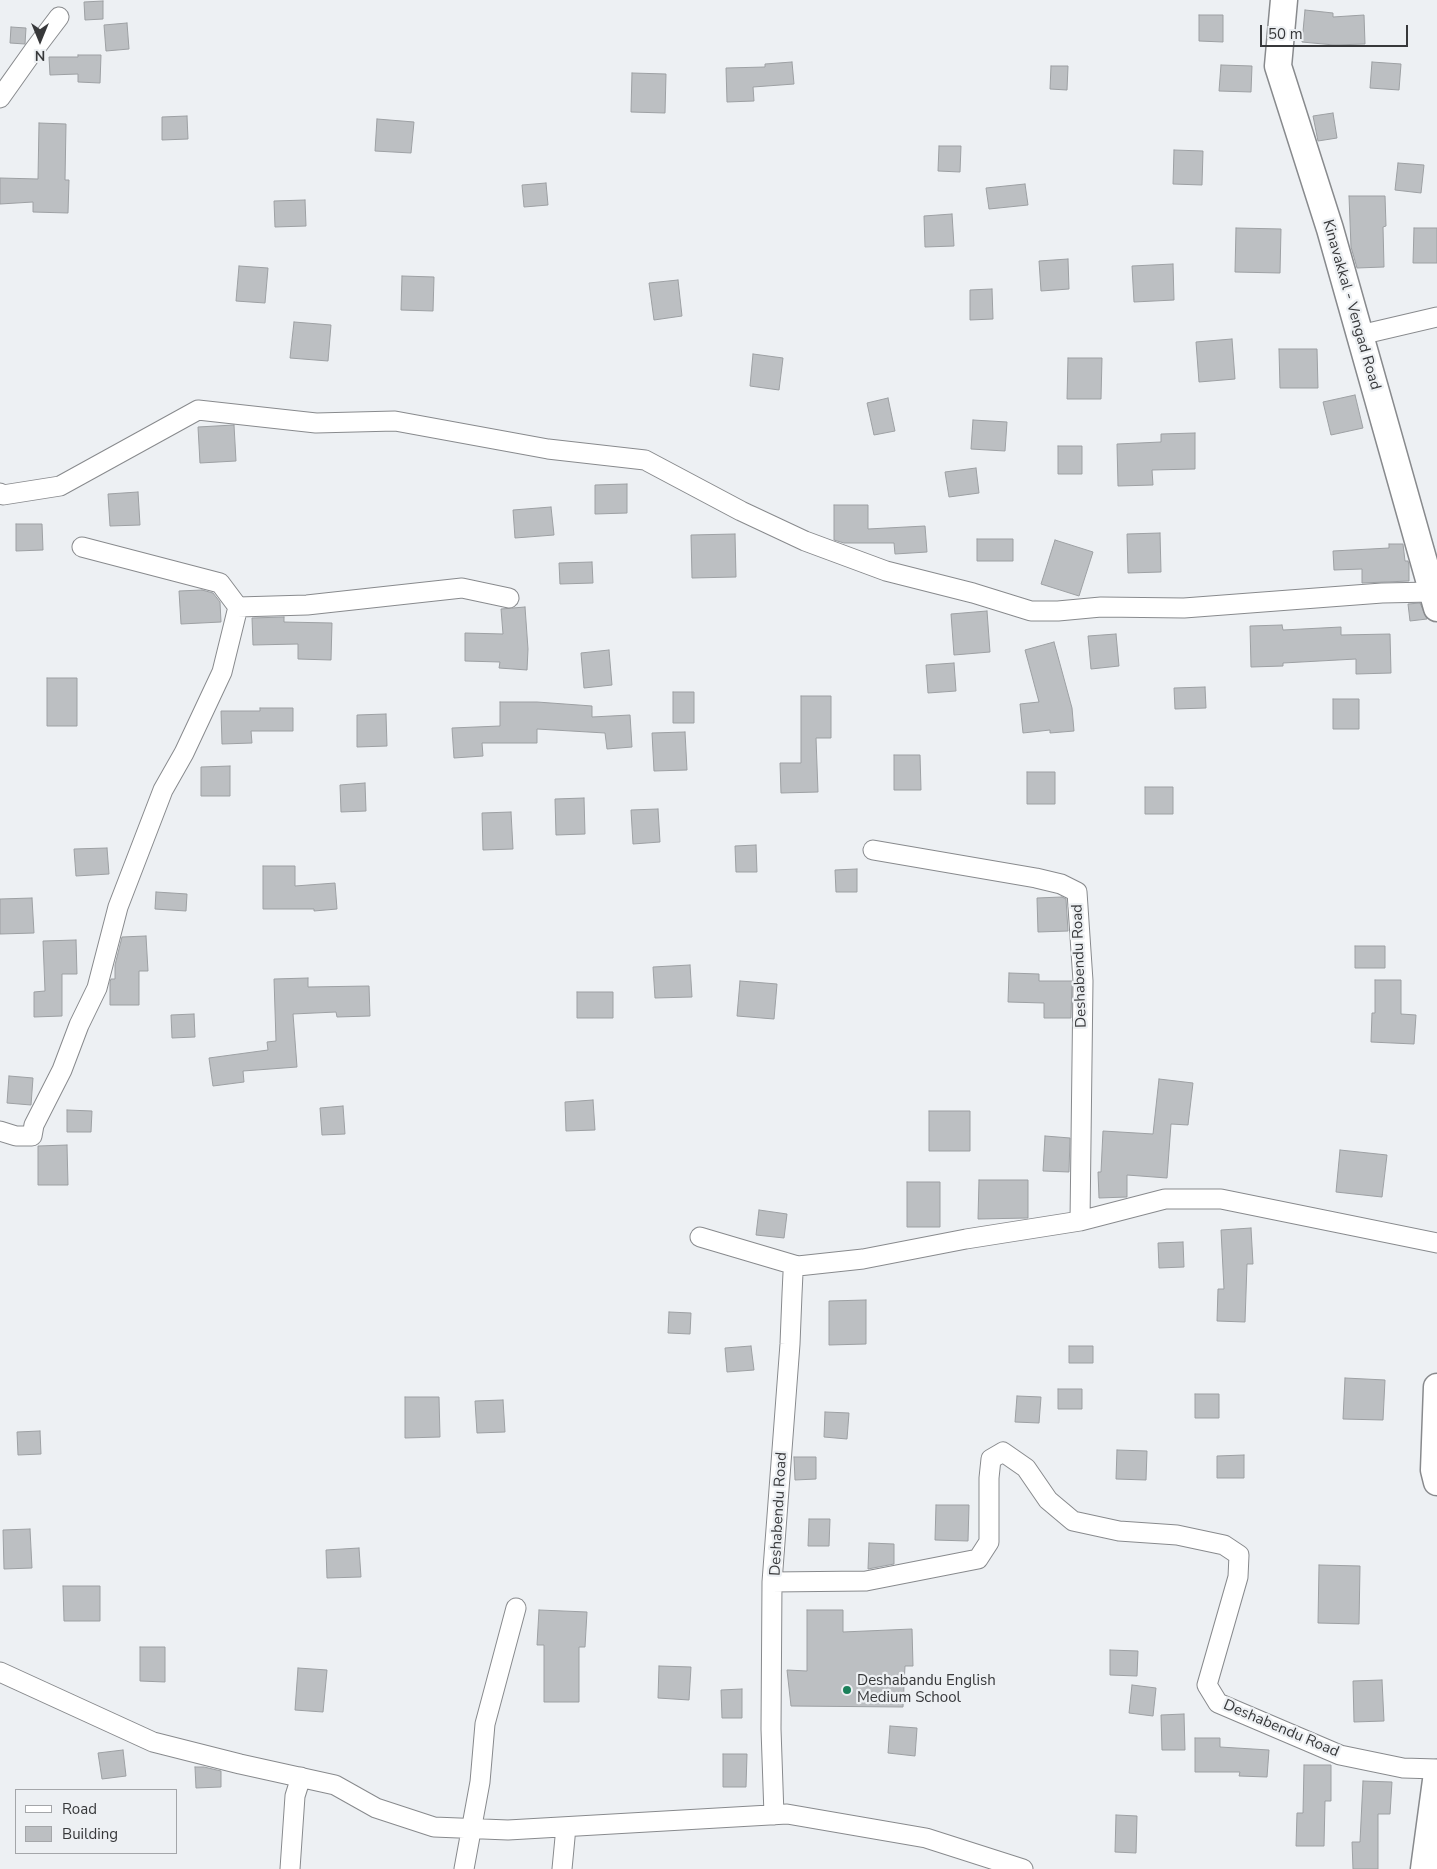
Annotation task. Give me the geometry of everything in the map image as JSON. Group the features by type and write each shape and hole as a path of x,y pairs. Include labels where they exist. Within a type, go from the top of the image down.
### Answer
{"main road":[{"name":"Kinavakkal - Vengad Road","path":"1284,0 1278,66 1330,230 1435,600"},
{"path":"1437,1387 1434,1470 1437,1482"},
{"path":"1424,1869 1437,1773"}],"street":[{"path":"0,98 59,17"},
{"path":"1360,336 1437,317"},
{"path":"0,493 3,495 60,486 198,410 316,423 395,421 548,449 645,460 741,511 806,541 886,571 973,593 1031,611 1101,607 1184,608 1382,593 1435,600"},
{"path":"82,547 220,583 238,607"},
{"path":"238,607 306,605 462,588 509,598"},
{"path":"0,1131 16,1136 32,1136 34,1125 62,1070 79,1025 97,988 118,907 164,790 184,753 222,672 238,607"},
{"name":"Deshabendu Road","path":"872,850 1036,878 1061,884 1078,892 1083,981 1080,1221"},
{"path":"700,1237 798,1266 863,1259 966,1239 1080,1221 1164,1199 1221,1199 1437,1243"},
{"name":"Deshabendu Road","path":"798,1266 793,1273 789,1354 772,1582 866,1582 978,1559 989,1542 989,1478 991,1459 1003,1452 1026,1468 1048,1500 1073,1521 1119,1531 1177,1535 1224,1546 1239,1555 1238,1576 1207,1684 1218,1703 1340,1755 1403,1768 1437,1769"},
{"path":"772,1582 771,1729 774,1815"},
{"path":"464,1869 480,1782 485,1724 516,1608"},
{"path":"0,1672 153,1742 335,1785 376,1808 434,1826 508,1830 787,1814 926,1838 1023,1869"},
{"path":"290,1869 295,1796 301,1777"},
{"path":"562,1869 566,1826"}],"building":[{"path":"103,1 103,19 85,20 84,2"},
{"path":"1305,10 1333,13 1333,17 1364,15 1365,44 1334,45 1302,42"},
{"path":"1199,15 1223,15 1223,42 1199,41"},
{"path":"127,23 129,49 106,51 104,25"},
{"path":"11,27 26,28 25,44 10,43"},
{"path":"78,55 101,55 100,83 78,82 78,74 50,75 49,57 78,57"},
{"path":"792,62 794,84 753,87 754,101 727,102 726,68 765,67 765,64"},
{"path":"1372,62 1401,64 1399,90 1370,88"},
{"path":"1221,65 1252,66 1251,92 1219,91"},
{"path":"1051,66 1068,66 1067,90 1050,89"},
{"path":"632,73 666,74 665,113 631,112"},
{"path":"1333,113 1337,138 1318,141 1313,116"},
{"path":"187,116 188,139 162,140 162,117"},
{"path":"377,119 414,122 411,153 375,151"},
{"path":"39,123 66,124 65,180 69,180 68,213 33,212 33,202 0,204 0,178 38,179"},
{"path":"939,146 961,146 960,172 938,171"},
{"path":"1174,150 1203,151 1202,185 1173,184"},
{"path":"1398,163 1424,165 1421,193 1395,190"},
{"path":"546,183 548,205 524,207 522,185"},
{"path":"1025,184 1028,205 989,209 986,188"},
{"path":"1349,196 1385,196 1386,226 1383,227 1384,267 1357,268 1351,247"},
{"path":"305,200 306,226 275,227 274,201"},
{"path":"952,214 954,246 925,247 924,216"},
{"path":"1236,228 1281,229 1280,273 1235,272"},
{"path":"1414,228 1437,228 1437,263 1413,263"},
{"path":"1068,259 1069,289 1041,291 1039,261"},
{"path":"1173,264 1174,300 1134,302 1132,266"},
{"path":"239,266 268,268 265,303 236,301"},
{"path":"402,276 434,277 433,311 401,310"},
{"path":"678,280 682,316 654,320 649,283"},
{"path":"992,289 993,319 970,320 970,290"},
{"path":"294,322 331,325 328,361 290,358"},
{"path":"1232,339 1235,379 1199,382 1196,342"},
{"path":"1279,349 1317,349 1318,388 1280,388"},
{"path":"753,354 783,358 779,390 750,386"},
{"path":"1068,358 1102,358 1101,399 1067,399"},
{"path":"1355,395 1363,428 1331,435 1323,402"},
{"path":"888,398 895,431 874,435 867,403"},
{"path":"973,420 1007,422 1005,451 971,449"},
{"path":"234,425 236,461 200,463 198,427"},
{"path":"1195,433 1195,469 1152,470 1153,485 1118,486 1117,444 1161,442 1161,434"},
{"path":"1058,446 1082,446 1082,474 1058,474"},
{"path":"976,468 979,493 949,497 945,472"},
{"path":"627,484 627,513 595,514 595,485"},
{"path":"138,492 140,525 110,526 108,494"},
{"path":"834,505 868,505 868,529 925,526 927,552 895,554 894,543 844,543 834,540"},
{"path":"551,507 554,535 515,538 513,510"},
{"path":"16,524 42,524 43,550 16,551"},
{"path":"1160,533 1161,572 1128,573 1127,534"},
{"path":"735,534 736,577 692,578 691,535"},
{"path":"977,539 1013,539 1013,561 977,561"},
{"path":"1055,540 1093,552 1079,596 1041,584"},
{"path":"1389,544 1403,544 1405,561 1408,561 1409,565 1409,581 1362,583 1362,569 1334,570 1333,551 1389,548"},
{"path":"592,562 593,583 560,584 559,563"},
{"path":"202,590 213,593 220,602 221,622 181,624 179,591"},
{"path":"1420,603 1427,619 1410,621 1408,604"},
{"path":"525,607 528,649 527,670 499,668 500,662 465,661 465,633 503,634 501,609"},
{"path":"987,611 990,652 954,655 951,614"},
{"path":"284,617 284,622 332,623 331,660 298,659 298,644 253,645 252,618"},
{"path":"1282,625 1283,630 1341,627 1341,635 1390,634 1391,673 1356,674 1356,659 1283,663 1283,666 1251,667 1250,626"},
{"path":"1116,634 1119,666 1091,669 1088,636"},
{"path":"1054,642 1072,708 1074,731 1050,733 1050,730 1023,733 1020,704 1039,702 1025,650"},
{"path":"609,650 612,685 584,688 581,653"},
{"path":"954,663 956,691 928,693 926,665"},
{"path":"47,678 77,678 77,726 47,726"},
{"path":"1205,687 1206,708 1175,709 1174,688"},
{"path":"673,692 694,692 694,723 673,723"},
{"path":"801,696 831,696 831,738 816,738 818,792 781,793 780,763 801,763"},
{"path":"1333,699 1359,699 1359,729 1333,729"},
{"path":"500,702 537,702 592,706 592,717 630,715 632,747 607,749 605,733 537,729 537,743 482,743 483,756 454,758 452,728 500,726"},
{"path":"260,708 293,708 293,731 251,731 252,743 222,744 221,711 260,711"},
{"path":"386,714 387,746 357,747 357,715"},
{"path":"685,732 687,770 654,771 652,733"},
{"path":"894,755 920,755 921,790 894,790"},
{"path":"230,766 230,796 201,796 201,767"},
{"path":"1027,772 1055,772 1055,804 1027,804"},
{"path":"365,783 366,811 341,812 340,785"},
{"path":"1145,787 1173,787 1173,814 1145,814"},
{"path":"584,798 585,834 556,835 555,799"},
{"path":"658,809 660,842 633,844 631,810"},
{"path":"511,812 513,849 483,850 482,813"},
{"path":"756,845 757,872 736,872 735,846"},
{"path":"107,848 109,874 76,876 74,849"},
{"path":"263,866 295,866 295,886 335,883 337,909 314,911 314,909 263,909"},
{"path":"857,869 857,892 836,892 835,870"},
{"path":"156,892 187,894 186,911 155,909"},
{"path":"1062,897 1066,899 1068,931 1038,932 1037,898"},
{"path":"32,898 34,933 0,934 0,899"},
{"path":"146,936 148,971 139,971 139,1005 110,1005 110,982 111,979 115,979 115,965 122,937"},
{"path":"76,940 77,974 62,974 62,1016 34,1017 34,992 45,991 43,941"},
{"path":"1355,946 1385,946 1385,968 1355,968"},
{"path":"690,965 692,997 655,998 653,967"},
{"path":"1009,973 1039,974 1039,981 1072,981 1071,1018 1044,1018 1044,1003 1008,1002"},
{"path":"308,978 308,987 369,986 370,1016 337,1017 336,1012 293,1014 297,1067 243,1071 244,1082 213,1086 209,1058 268,1050 267,1042 276,1041 274,979"},
{"path":"1375,980 1401,980 1401,1014 1416,1015 1414,1044 1371,1042 1372,1013 1375,1013"},
{"path":"740,981 777,984 774,1019 737,1016"},
{"path":"577,992 613,992 613,1018 577,1018"},
{"path":"194,1014 195,1037 172,1038 171,1015"},
{"path":"9,1076 33,1078 31,1105 7,1103"},
{"path":"1159,1079 1193,1083 1188,1125 1171,1124 1167,1178 1127,1175 1127,1197 1099,1198 1098,1172 1101,1172 1103,1131 1153,1134"},
{"path":"593,1100 595,1130 566,1131 565,1102"},
{"path":"343,1106 345,1134 322,1135 320,1108"},
{"path":"67,1110 92,1111 91,1132 67,1132"},
{"path":"929,1111 970,1111 970,1151 929,1151"},
{"path":"1045,1136 1070,1138 1069,1172 1043,1171"},
{"path":"67,1145 68,1185 38,1185 38,1146"},
{"path":"1340,1150 1387,1155 1382,1197 1336,1192"},
{"path":"979,1180 1028,1180 1028,1218 978,1219"},
{"path":"907,1182 940,1182 940,1227 907,1227"},
{"path":"759,1210 787,1214 784,1238 756,1235"},
{"path":"1251,1228 1253,1264 1247,1264 1245,1322 1217,1321 1218,1289 1224,1289 1221,1230"},
{"path":"1183,1242 1184,1267 1159,1268 1158,1243"},
{"path":"866,1300 866,1344 829,1345 829,1301"},
{"path":"669,1312 691,1313 690,1334 668,1333"},
{"path":"751,1346 754,1370 727,1372 725,1348"},
{"path":"1069,1346 1093,1346 1093,1363 1069,1363"},
{"path":"1345,1378 1385,1380 1383,1420 1343,1419"},
{"path":"1058,1389 1082,1389 1082,1409 1058,1409"},
{"path":"1195,1394 1219,1394 1219,1418 1195,1418"},
{"path":"1017,1396 1041,1397 1039,1423 1015,1422"},
{"path":"405,1397 439,1397 440,1437 405,1438"},
{"path":"503,1400 505,1432 477,1433 475,1401"},
{"path":"825,1412 849,1413 847,1439 824,1437"},
{"path":"40,1431 41,1454 18,1455 17,1432"},
{"path":"1117,1450 1147,1451 1146,1480 1116,1479"},
{"path":"1244,1455 1244,1478 1217,1478 1217,1456"},
{"path":"794,1457 816,1457 816,1479 795,1480"},
{"path":"936,1505 969,1505 968,1541 935,1540"},
{"path":"809,1519 830,1519 829,1546 808,1546"},
{"path":"30,1529 32,1568 4,1569 3,1530"},
{"path":"869,1543 894,1544 894,1564 868,1569"},
{"path":"359,1548 361,1577 327,1578 326,1550"},
{"path":"1319,1565 1360,1566 1359,1624 1318,1623"},
{"path":"63,1586 100,1586 100,1621 64,1621"},
{"path":"539,1610 587,1612 585,1647 579,1647 579,1702 544,1702 544,1645 537,1645"},
{"path":"807,1610 843,1610 843,1632 912,1629 913,1666 905,1666 903,1707 791,1706 787,1670 807,1671"},
{"path":"140,1647 165,1647 165,1682 140,1681"},
{"path":"1110,1650 1138,1651 1137,1676 1110,1675"},
{"path":"659,1666 691,1667 689,1700 658,1698"},
{"path":"298,1668 327,1670 323,1712 295,1710"},
{"path":"1382,1680 1384,1721 1354,1722 1353,1681"},
{"path":"1132,1685 1156,1688 1153,1716 1129,1713"},
{"path":"742,1689 742,1718 722,1718 721,1690"},
{"path":"1184,1714 1185,1750 1162,1750 1161,1715"},
{"path":"890,1726 917,1728 915,1756 888,1753"},
{"path":"1195,1738 1220,1738 1220,1747 1269,1750 1267,1777 1239,1776 1240,1772 1195,1772"},
{"path":"123,1750 126,1776 102,1779 98,1753"},
{"path":"723,1754 747,1754 746,1787 723,1787"},
{"path":"1304,1765 1331,1765 1331,1801 1325,1801 1324,1846 1296,1846 1297,1813 1303,1813"},
{"path":"195,1767 221,1771 221,1787 196,1788"},
{"path":"1363,1781 1392,1782 1390,1814 1378,1814 1378,1869 1353,1869 1352,1842 1360,1842"},
{"path":"1116,1815 1137,1816 1136,1853 1115,1852"}],"place":[{"name":"Deshabandu English Medium School","path":"847,1690"}]}
